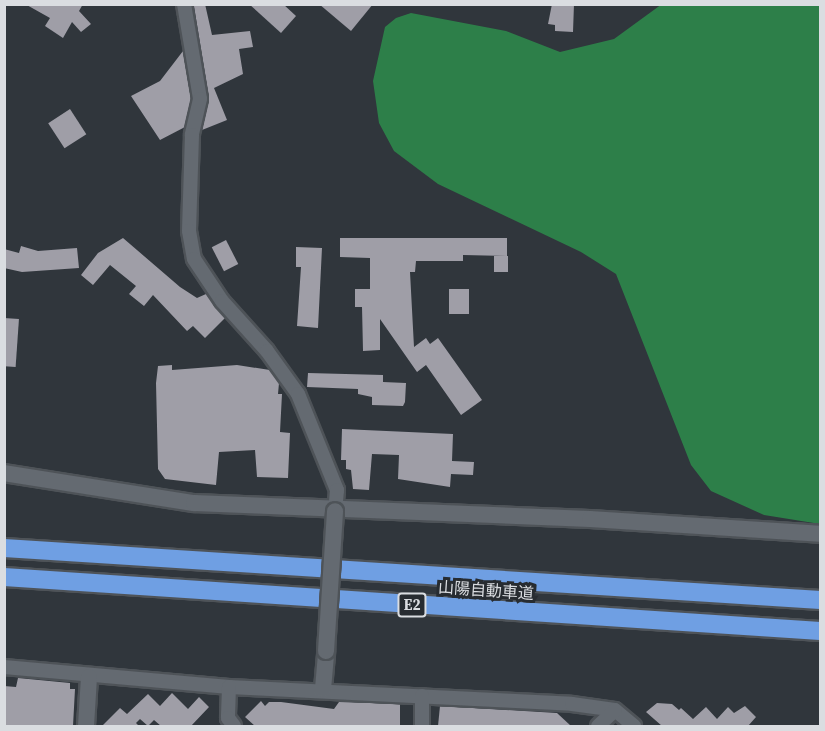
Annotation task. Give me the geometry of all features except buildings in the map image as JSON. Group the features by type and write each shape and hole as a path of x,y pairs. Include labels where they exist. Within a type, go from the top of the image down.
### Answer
{"highway":[{"name":"山陽自動車道","path":"4,548 820,600"},
{"name":"山陽自動車道","path":"4,577 820,631"}],"street":[{"path":"184,4 200,99 192,135 189,231 194,259 222,302 267,351 298,394 337,490 323,689"},
{"path":"4,473 194,503 335,511 590,519 820,534"},
{"path":"4,667 89,677 229,687 323,689 615,710 634,726"},
{"path":"86,726 89,677"},
{"path":"229,687 228,718 234,726"},
{"path":"422,696 422,726"},
{"path":"598,726 615,710"}],"green space":[{"path":"662,4 820,5 820,524 764,515 711,491 691,465 616,274 581,252 438,184 394,151 379,123 373,81 385,27 396,18 411,13 506,31 560,52 614,39"}]}
